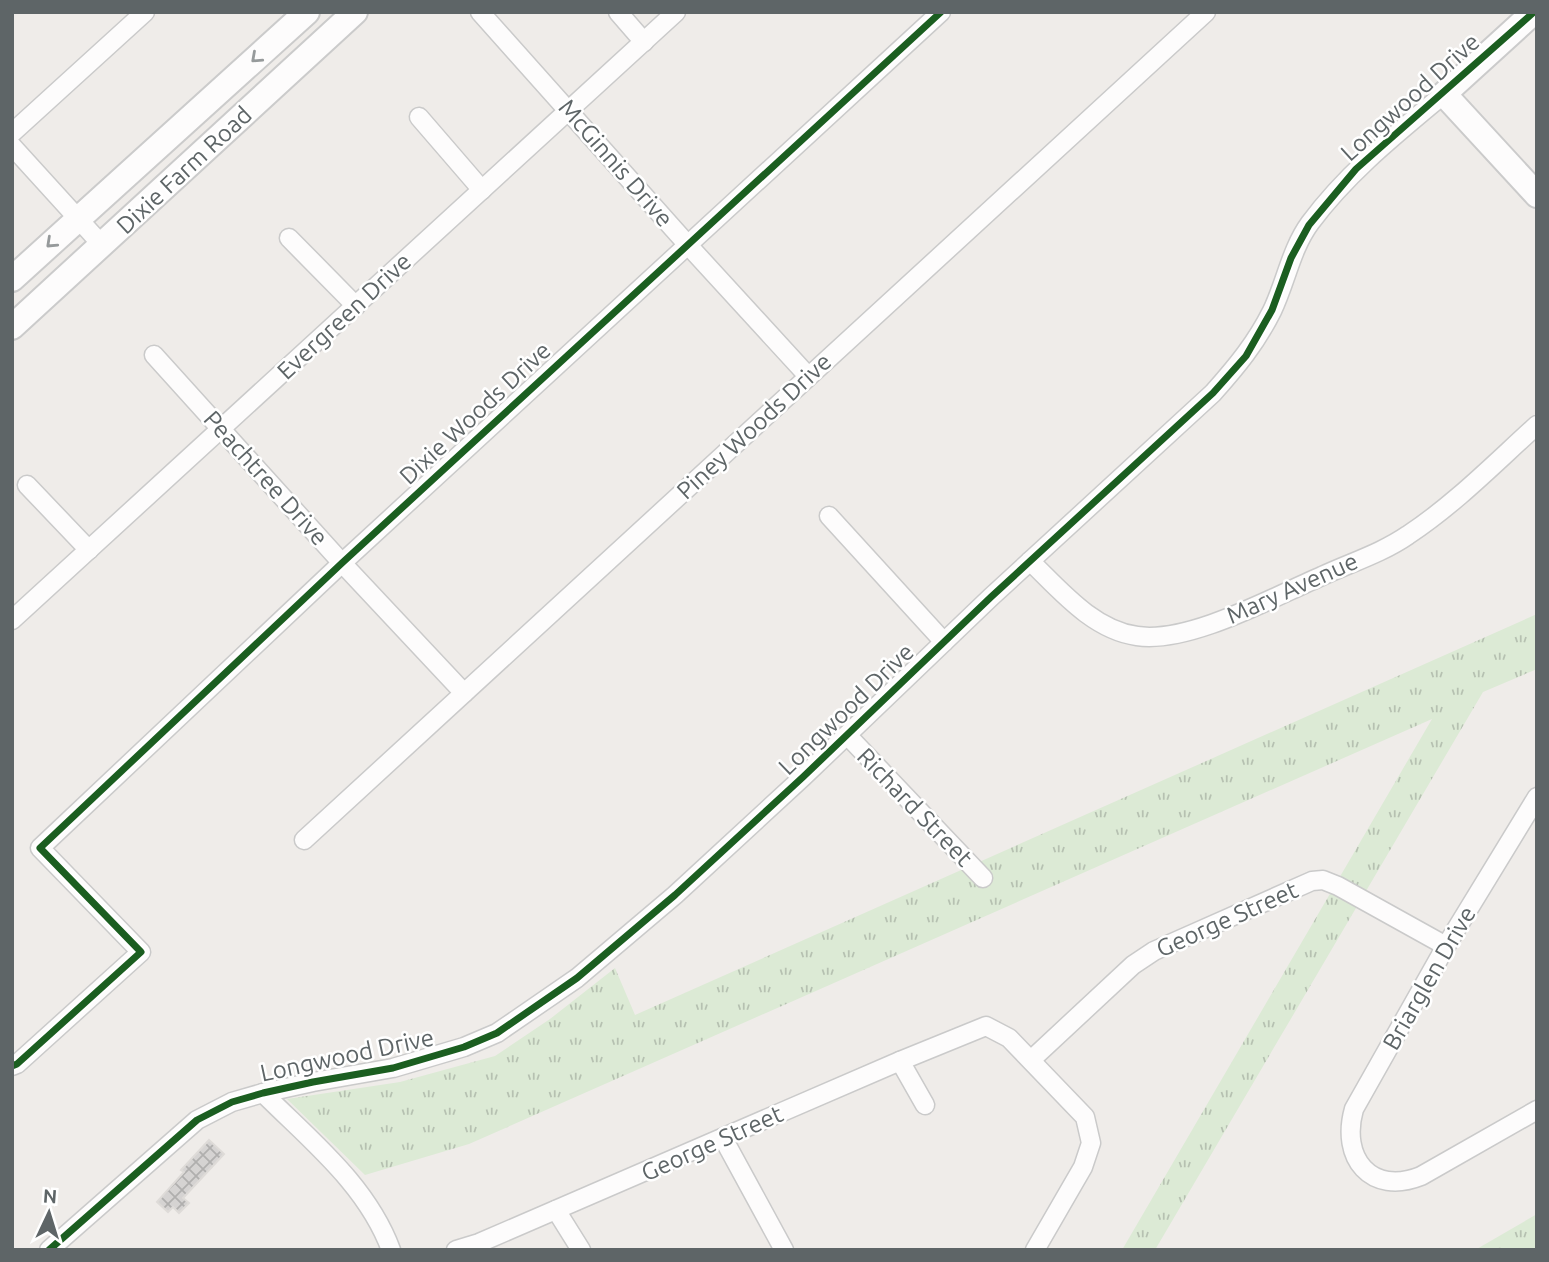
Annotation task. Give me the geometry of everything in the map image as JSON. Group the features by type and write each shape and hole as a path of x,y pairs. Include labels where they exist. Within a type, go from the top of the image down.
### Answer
{"main road":[{"name":"Dixie Farm Road","path":"12,279 307,12"},
{"name":"Dixie Farm Road","path":"12,327 355,12"},
{"name":"Longwood Drive","path":"1444,94 1534,12"},
{"path":"1444,94 1537,195"}],"street":[{"name":"McGinnis Drive","path":"480,12 808,376"},
{"path":"618,12 644,42"},
{"name":"Evergreen Drive","path":"12,620 676,12"},
{"name":"Dixie Woods Drive","path":"12,1066 141,952 40,848 342,563 941,12"},
{"name":"Piney Woods Drive","path":"304,840 1206,12"},
{"path":"12,133 133,16"},
{"name":"Longwood Drive","path":"49,1250 197,1120 232,1102 263,1093 393,1069 429,1059 497,1033 577,978 616,947 1213,393 1246,356 1272,310 1292,258 1309,225 1356,169 1444,94"},
{"path":"419,117 482,190"},
{"path":"12,146 102,245"},
{"path":"289,238 356,306"},
{"name":"Peachtree Drive","path":"154,355 464,693"},
{"name":"Mary Avenue","path":"1030,561 1087,614 1115,629 1136,636 1162,637 1192,630 1230,617 1407,536 1453,502 1537,425"},
{"path":"27,485 89,550"},
{"path":"830,516 944,642"},
{"name":"Richard Street","path":"846,735 983,878"},
{"name":"Briarglen Drive","path":"1537,797 1446,946 1354,1109 1349,1124 1350,1144 1360,1165 1376,1178 1407,1182 1537,1110"},
{"name":"George Street","path":"456,1250 480,1243 900,1060 986,1027 1009,1038 1031,1060 1133,965 1154,951 1312,881 1322,880 1338,886 1446,946"},
{"path":"900,1060 925,1105"},
{"path":"1031,1060 1085,1117 1091,1143 1083,1167 1035,1250"},
{"path":"263,1093 359,1190 374,1211 391,1250"},
{"path":"723,1138 784,1250"},
{"path":"556,1210 581,1250"}],"green space":[{"path":"1537,614 1537,669 1483,692 1155,1250 1122,1250 1432,719 469,1144 365,1175 287,1099 400,1082 495,1056 550,1019 615,968 635,1015"},
{"path":"1537,1214 1537,1250 1475,1250"}],"building":[{"path":"209,1140 224,1154 183,1198 189,1203 179,1213 173,1207 168,1212 157,1202 184,1172 181,1170"}],"cycle path":[{"path":"12,1066 141,952 40,848 342,563 941,12"},
{"path":"49,1250 197,1120 232,1102 263,1093 393,1068 464,1047 497,1033 577,978 675,895 991,597 1213,393 1246,356 1272,310 1291,258 1309,225 1356,169 1534,12"}]}
